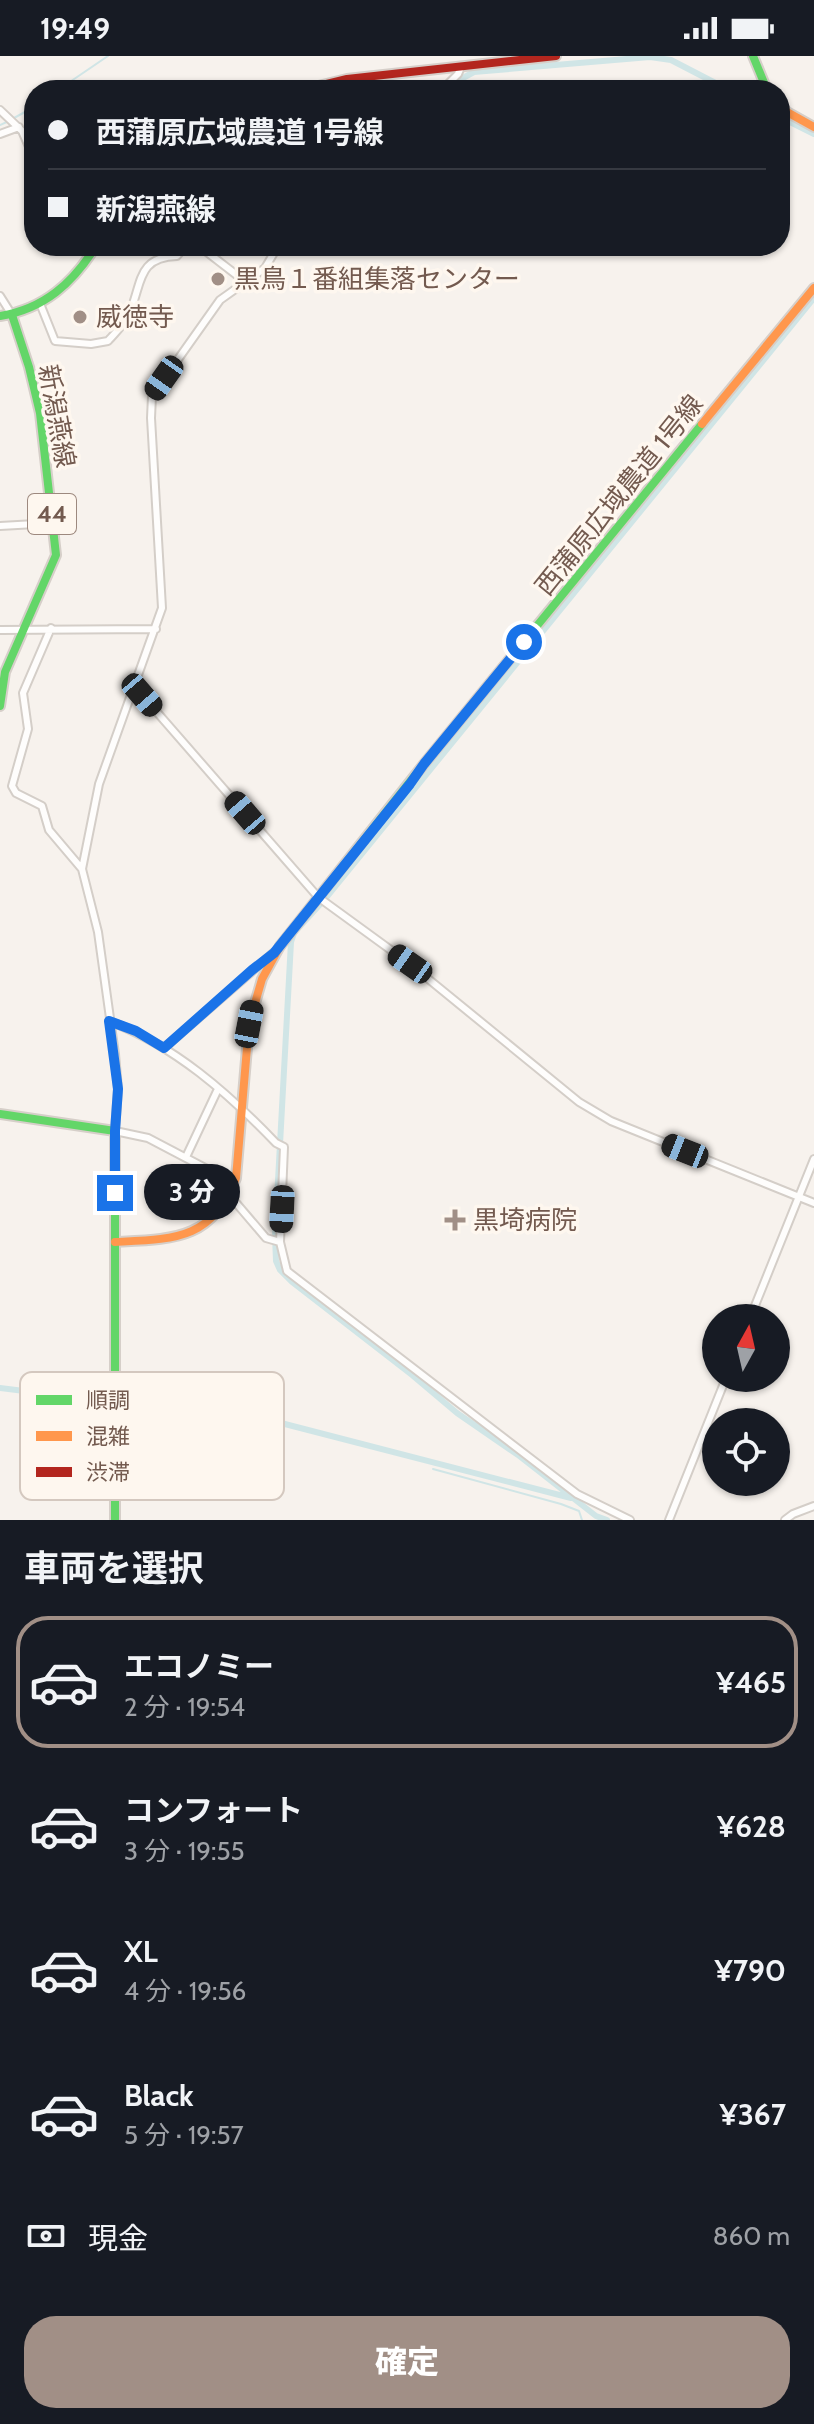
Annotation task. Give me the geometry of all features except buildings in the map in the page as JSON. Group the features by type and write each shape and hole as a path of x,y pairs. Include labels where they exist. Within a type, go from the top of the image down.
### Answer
{"main road":[{"path":"343,80 556,56"},
{"path":"753,56 762,80"},
{"path":"790,114 814,127"},
{"path":"0,316 41,306 90,256"},
{"name":"西蒲原広域農道 1号線","path":"232,1195 249,1024 259,984 274,953 424,764 814,288"},
{"name":"新潟燕線","path":"0,706 5,672 56,555 36,392 12,315"},
{"path":"0,1114 115,1131 115,1372"},
{"path":"115,1242 180,1237 198,1230 222,1210 232,1195"}],"street":[{"path":"452,80 461,67"},
{"path":"3,115 24,136"},
{"path":"0,134 17,126"},
{"path":"41,306 55,341 91,344 108,341 125,322 139,279 147,266 167,256"},
{"path":"212,256 247,283"},
{"path":"272,256 265,268 220,300 152,396 162,608 99,784 82,869 98,932 118,1089 115,1131 148,1138 207,1169 266,1238 280,1242"},
{"path":"0,296 12,315"},
{"path":"0,526 53,523"},
{"path":"51,628 23,693 28,729 12,786 16,793 42,806 49,830 82,869"},
{"path":"0,630 156,629"},
{"path":"135,687 318,897 410,964 579,1102 611,1121 814,1203"},
{"path":"164,1048 274,953"},
{"path":"109,1021 136,1031 204,1075 284,1147 280,1242 287,1271 577,1494 630,1520"},
{"path":"186,1157 218,1089"},
{"path":"756,1304 814,1159"},
{"path":"669,1520 720,1392"},
{"path":"785,1520 814,1506"}],"waterway":[{"path":"73,80 108,56"},
{"path":"459,80 474,72 650,57 671,60 710,80"},
{"path":"14,118 24,112"},
{"path":"0,125 9,121"},
{"path":"790,122 814,134"},
{"path":"607,1520 596,1516 518,1455 457,1413 280,1270 276,1261 275,1236 291,942 294,933 325,899 814,298"},
{"path":"0,1388 20,1390"},
{"path":"284,1424 571,1498"},
{"path":"433,1469 561,1504 579,1511 582,1520"}],"traffic: fast":[{"path":"753,56 763,80"},
{"path":"0,316 44,301 67,283 89,256"},
{"path":"0,706 5,672 56,555 40,413 12,315"},
{"path":"280,946 424,764 702,424"},
{"path":"0,1114 115,1131 115,1372"},
{"path":"115,1500 115,1520"}],"traffic: slow":[{"path":"790,114 814,127"},
{"path":"702,424 814,288"},
{"path":"115,1242 173,1237 189,1232 215,1214 226,1198 236,1178 249,1024 262,979 280,946"}],"traffic: jam":[{"path":"343,80 556,56"}],"place":[{"name":"黒鳥１番組集落センター","path":"218,279"},
{"name":"威徳寺","path":"80,317"},
{"name":"黒埼病院","path":"455,1220"}],"route":[{"path":"115,1193 118,1089 109,1021 136,1031 164,1048 274,953 524,642"}]}
